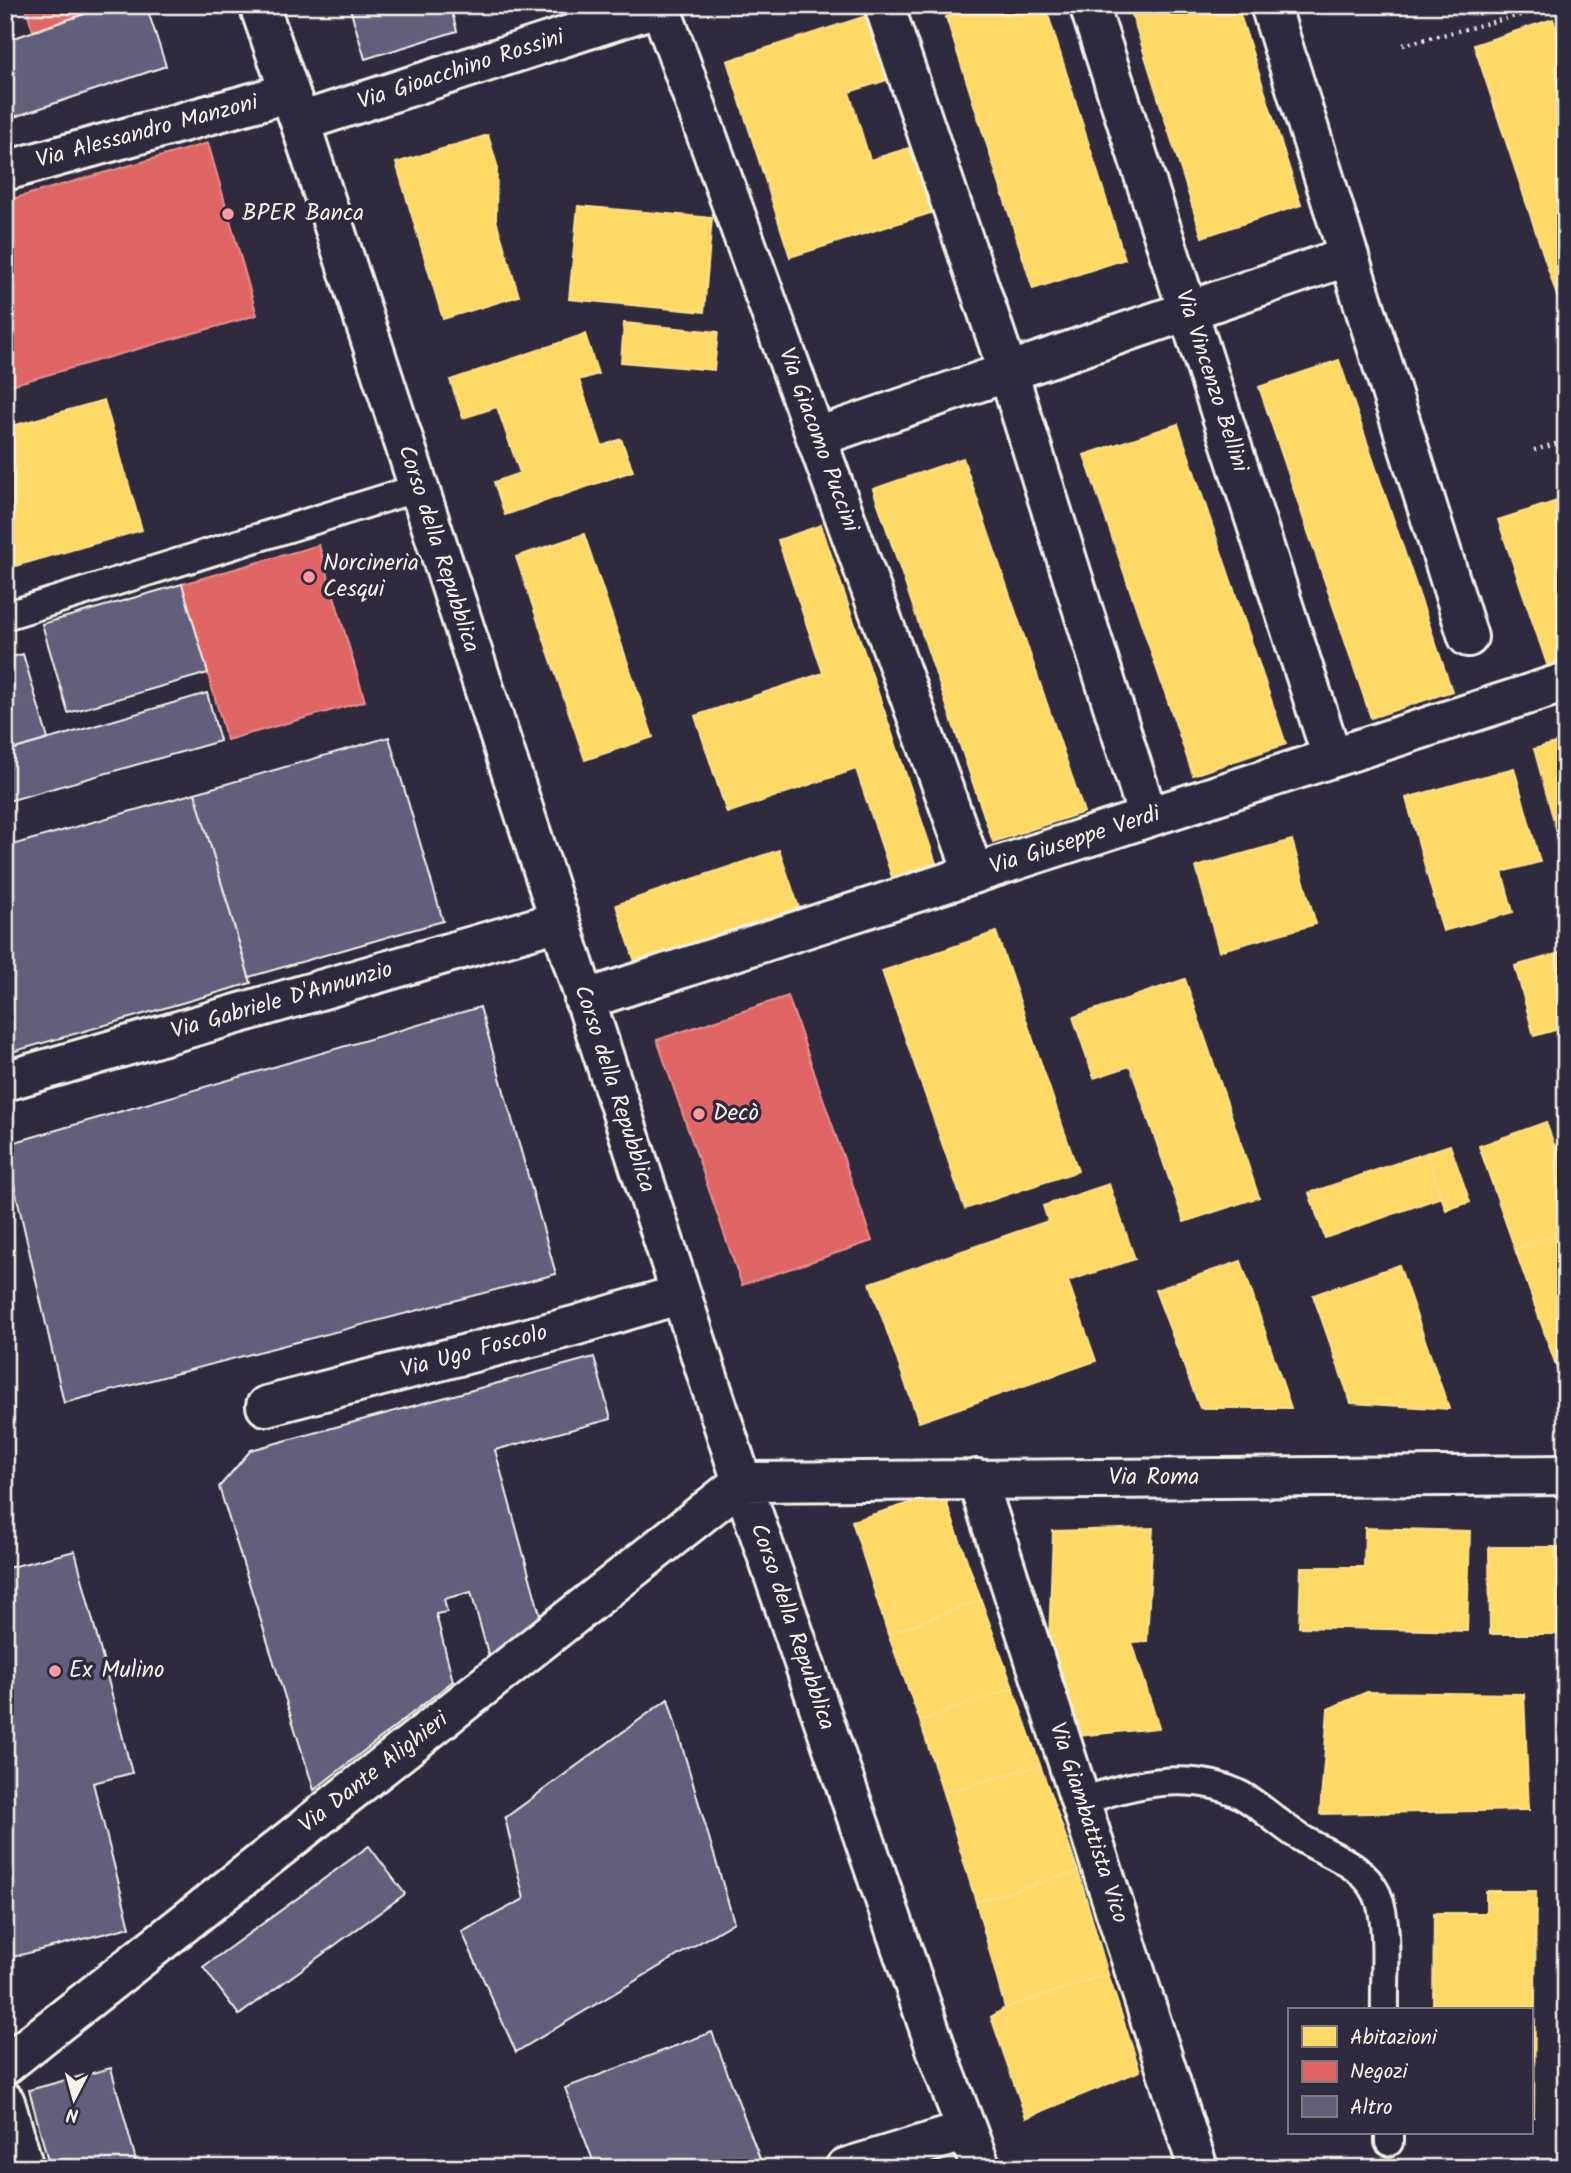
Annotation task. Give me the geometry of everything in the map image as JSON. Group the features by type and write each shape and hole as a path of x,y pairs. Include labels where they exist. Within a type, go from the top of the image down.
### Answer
{"street":[{"name":"Corso della Repubblica","path":"259,5 742,1482 940,2060 981,2168"},
{"path":"884,5 1009,372 1148,817"},
{"name":"Via Vincenzo Bellini","path":"1089,5 1332,757"},
{"path":"1270,5 1468,637"},
{"name":"Via Gioacchino Rossini","path":"294,107 662,6"},
{"name":"Via Giacomo Puccini","path":"662,6 974,874"},
{"name":"Via Alessandro Manzoni","path":"5,172 294,107"},
{"path":"817,437 1349,256"},
{"name":"Via Giuseppe Verdi","path":"584,1000 1566,682"},
{"name":"Via Gabriele D'Annunzio","path":"5,1081 559,921"},
{"name":"Via Ugo Foscolo","path":"266,1406 574,1326 681,1294"},
{"name":"Via Roma","path":"742,1482 1566,1475"},
{"name":"Via Giambattista Vico","path":"977,1479 1198,2168"},
{"name":"Via Dante Alighieri","path":"5,2065 742,1482"},
{"path":"5,2102 24,2168"},
{"path":"845,2168 967,2130"}],"lane":[{"path":"5,615 418,488"},
{"path":"1081,1802 1115,1790 1181,1782 1202,1783 1240,1795 1293,1834 1354,1867 1370,1883 1383,1912 1385,2008"}],"path":[{"path":"1403,45 1559,5"},
{"path":"1534,450 1566,441"}],"building: Abitazioni":[{"path":"982,5 1045,5 1125,259 1033,289 946,17"},
{"path":"1129,5 1237,5 1301,205 1202,237"},
{"path":"869,15 890,79 849,92 870,160 919,145 940,210 790,257 727,61"},
{"path":"1553,19 1566,57 1566,323 1474,45"},
{"path":"488,135 497,165 496,220 519,296 443,319 396,163"},
{"path":"578,206 712,218 704,312 569,299"},
{"path":"624,323 718,332 714,370 621,362"},
{"path":"585,334 598,374 579,380 602,446 621,439 633,471 505,515 494,482 520,473 497,407 463,418 450,380"},
{"path":"1339,360 1452,691 1371,718 1259,387"},
{"path":"104,400 142,530 5,569 5,428"},
{"path":"1178,424 1286,744 1193,775 1084,455"},
{"path":"963,458 1084,812 993,842 873,489"},
{"path":"1566,498 1566,664 1549,670 1498,520"},
{"path":"821,525 936,863 892,877 856,769 727,813 695,716 823,673 778,540"},
{"path":"584,534 653,737 585,760 516,557"},
{"path":"1566,740 1566,849 1562,850 1534,749"},
{"path":"1514,768 1540,862 1502,872 1513,912 1443,931 1406,798"},
{"path":"1292,840 1316,924 1219,951 1196,867"},
{"path":"779,850 802,916 638,971 616,905"},
{"path":"996,932 1078,1171 965,1209 882,971"},
{"path":"1566,951 1566,1027 1534,1036 1515,966"},
{"path":"1185,979 1259,1197 1184,1222 1130,1066 1094,1078 1073,1017"},
{"path":"1546,1122 1566,1179 1566,1231 1515,1249 1479,1146"},
{"path":"1566,1142 1566,1179 1554,1146"},
{"path":"1450,1145 1470,1202 1446,1210 1426,1153"},
{"path":"1426,1153 1442,1197 1325,1238 1309,1193"},
{"path":"1109,1184 1135,1259 1068,1281 1096,1361 919,1422 870,1283 1048,1221 1043,1206"},
{"path":"1566,1231 1566,1394 1515,1249"},
{"path":"1241,1261 1291,1408 1200,1408 1155,1290"},
{"path":"1399,1265 1449,1409 1351,1403 1313,1295"},
{"path":"943,1493 981,1600 888,1634 852,1521"},
{"path":"1153,1528 1147,1641 1132,1642 1159,1728 1078,1736 1049,1640 1053,1531"},
{"path":"1365,1528 1470,1531 1467,1631 1299,1627 1301,1567 1364,1567"},
{"path":"1489,1547 1566,1547 1566,1634 1490,1634"},
{"path":"981,1600 1013,1688 920,1721 888,1634"},
{"path":"1013,1688 1040,1765 943,1793 920,1721"},
{"path":"1367,1692 1524,1694 1529,1810 1320,1814 1328,1709"},
{"path":"1040,1765 1078,1871 976,1902 943,1793"},
{"path":"1078,1871 1108,1974 1005,2008 976,1902"},
{"path":"1486,1891 1536,1891 1534,2117 1532,2008 1433,2008 1434,1913 1486,1913"},
{"path":"1108,1974 1140,2071 1026,2118 991,2017 1005,2008"}],"building: Negozi":[{"path":"25,5 111,5 33,31"},
{"path":"208,143 257,315 5,387 5,201"},
{"path":"319,545 365,701 227,740 182,584"},
{"path":"788,996 872,1241 742,1285 657,1040"}],"building: Altro":[{"path":"111,5 146,5 166,66 5,120 5,41"},
{"path":"349,5 450,5 457,31 365,59"},
{"path":"517,5 541,5 519,12"},
{"path":"182,584 208,673 68,713 42,624"},
{"path":"23,654 48,739 5,752 5,659"},
{"path":"207,693 220,741 5,802 5,752"},
{"path":"389,737 443,921 249,977 195,793"},
{"path":"195,793 251,983 5,1054 5,847"},
{"path":"480,1007 556,1274 64,1403 5,1145"},
{"path":"594,1357 611,1419 495,1450 541,1618 489,1657 471,1592 444,1599 447,1612 436,1614 453,1681 314,1790 219,1487 251,1450"},
{"name":"Ex Mulino","path":"75,1551 132,1773 93,1783 130,1927 5,1959 5,1562 7,1568"},
{"path":"668,1699 734,1922 516,2052 462,1932 524,1899 505,1818"},
{"path":"369,1846 405,1894 239,2015 203,1967"},
{"path":"712,2032 762,2164 751,2168 596,2168 565,2088"},
{"path":"111,2068 138,2168 50,2168 29,2090"}],"place":[{"name":"BPER Banca","path":"228,214"},
{"name":"Norcineria Cesqui","path":"309,577"},
{"name":"Decò","path":"699,1114"},
{"name":"Ex Mulino","path":"55,1671"}]}
